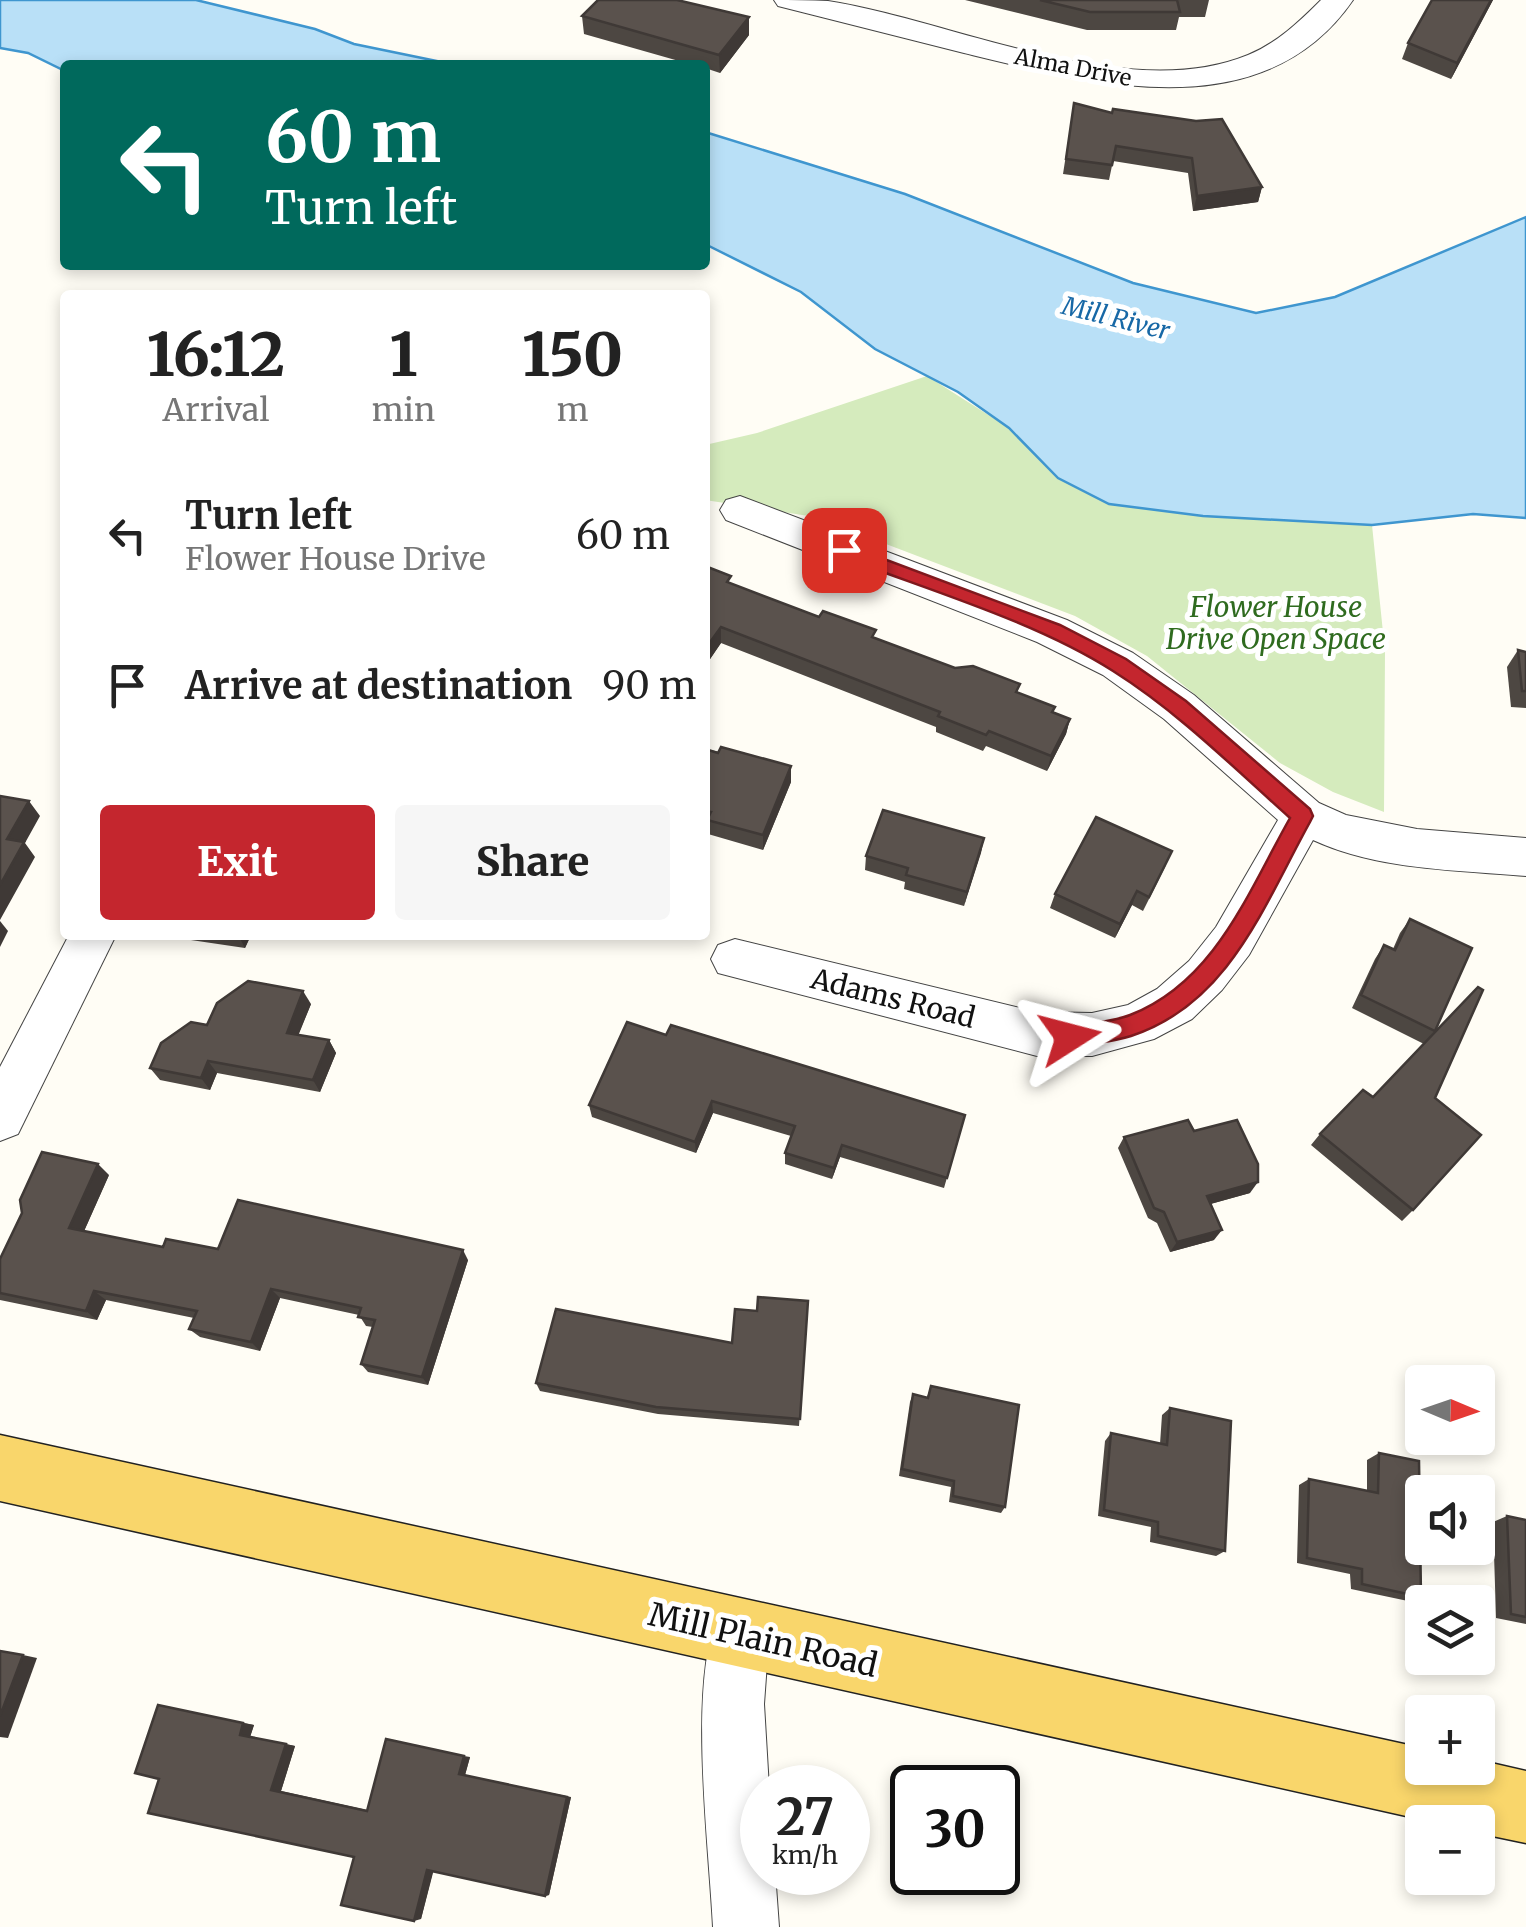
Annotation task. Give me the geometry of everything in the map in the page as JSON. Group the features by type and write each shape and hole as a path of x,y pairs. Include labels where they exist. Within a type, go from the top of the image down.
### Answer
{"main road":[{"name":"Mill Plain Road","path":"0,1468 1526,1808"}],"street":[{"name":"Alma Drive","path":"790,0 1088,74 1162,80 1216,74 1269,59 1312,31 1338,0"},
{"path":"740,510 1052,631 1118,664 1179,707 1303,816 1340,832 1378,841 1526,857"},
{"name":"Adams Road","path":"734,959 1036,1034 1102,1034 1164,1011 1196,989 1221,962 1303,816"},
{"path":"0,1118 90,940"},
{"path":"739,1635 733,1704 746,1927"}],"green space":[{"name":"Flower House Drive Open Space","path":"927,376 1009,428 1058,478 1291,519 1372,525 1385,652 1384,812 1333,792 1280,763 1147,656 1075,616 815,517 710,501 710,444 757,433"}],"water":[{"path":"0,0 196,0 315,29 354,44 432,60 60,60 60,69 28,53 0,48"},
{"name":"Mill River","path":"710,134 905,194 1133,283 1256,313 1335,297 1526,217 1526,518 1473,514 1372,525 1203,516 1109,504 1058,478 1009,428 958,392 875,349 801,292 710,246"}],"building":[{"path":"598,0 677,0 749,17 719,55 582,16"},
{"path":"1040,0 1177,0 1180,12 1090,12"},
{"path":"1432,0 1491,0 1457,63 1408,43"},
{"path":"1074,103 1112,113 1113,109 1196,121 1222,119 1262,187 1197,196 1192,158 1116,146 1112,165 1066,159"},
{"path":"710,568 731,576 727,582 819,617 823,611 876,630 872,637 955,668 973,666 1020,684 1016,692 1055,707 1052,712 1070,719 1051,756 989,731 986,735 938,716 940,712 721,627 710,642"},
{"path":"1518,650 1526,652 1526,691 1522,691"},
{"path":"721,747 791,766 763,835 710,821 710,751 718,753"},
{"path":"0,796 29,801 7,839 24,842 0,885"},
{"path":"883,810 984,838 967,892 906,875 908,868 866,856"},
{"path":"1096,817 1172,851 1149,897 1137,891 1120,924 1055,894"},
{"path":"1410,919 1472,948 1435,1031 1361,995 1384,945 1395,950"},
{"path":"248,981 303,991 287,1033 329,1040 313,1080 208,1061 201,1078 150,1068 161,1043 191,1022 207,1025 217,1003"},
{"path":"1478,987 1483,990 1435,1098 1481,1135 1413,1210 1320,1134 1363,1090 1373,1097"},
{"path":"627,1022 666,1035 671,1025 965,1115 947,1178 842,1145 834,1168 785,1153 795,1126 712,1101 695,1142 589,1105"},
{"path":"1188,1120 1194,1131 1237,1120 1258,1164 1258,1182 1207,1196 1222,1230 1177,1242 1164,1212 1154,1208 1124,1137"},
{"path":"42,1152 98,1164 69,1228 163,1247 166,1239 218,1249 238,1200 463,1250 422,1377 361,1364 375,1320 358,1317 361,1308 271,1289 251,1342 189,1329 197,1311 94,1291 86,1311 0,1293 0,1259 22,1213 20,1200"},
{"path":"758,1297 808,1301 800,1419 656,1407 536,1383 556,1309 732,1343 735,1309 757,1311"},
{"path":"931,1386 1019,1405 1005,1507 953,1496 954,1481 902,1469 913,1394 928,1398"},
{"path":"1170,1408 1231,1421 1225,1551 1158,1536 1158,1522 1104,1510 1111,1433 1167,1445"},
{"path":"1379,1453 1419,1461 1419,1475 1405,1475 1405,1565 1421,1565 1421,1585 1405,1585 1405,1593 1362,1584 1362,1569 1307,1558 1309,1479 1378,1493"},
{"path":"1507,1516 1526,1520 1526,1617 1511,1614"},
{"path":"0,1651 23,1655 0,1716"},
{"path":"158,1705 243,1723 240,1735 286,1744 271,1790 367,1811 386,1739 464,1756 459,1774 567,1797 545,1896 427,1870 414,1921 341,1905 354,1857 148,1813 159,1779 135,1773"}],"route":[{"path":"844,550 1052,631 1118,664 1179,707 1303,816 1221,962 1196,989 1164,1011 1128,1027 1070,1037"}]}
